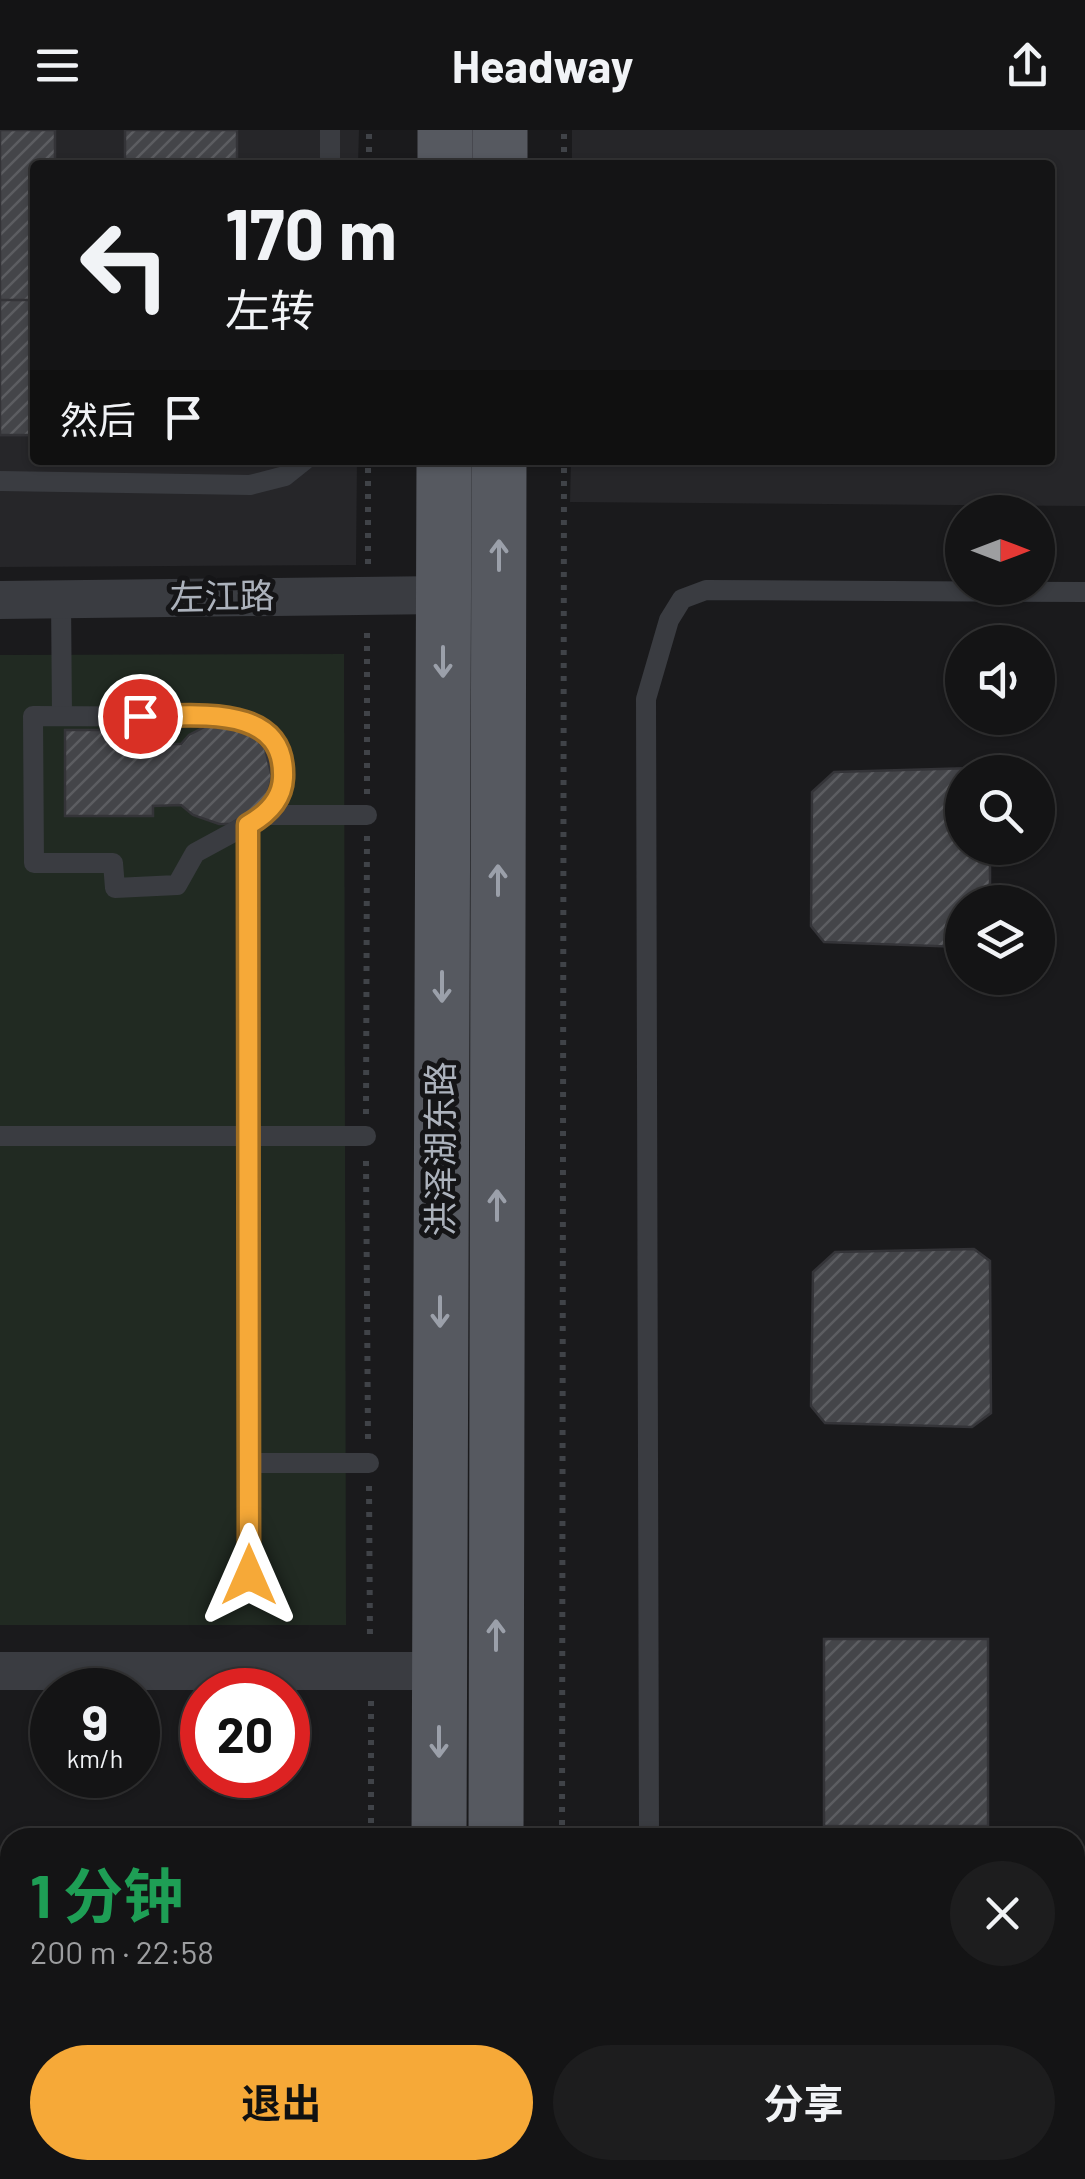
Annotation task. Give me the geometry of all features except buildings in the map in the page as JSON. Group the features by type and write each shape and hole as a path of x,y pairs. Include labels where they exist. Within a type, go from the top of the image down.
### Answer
{"main road":[{"path":"445,130 445,160"},
{"path":"500,130 500,160"},
{"name":"洪泽湖东路","path":"438,1828 444,465"},
{"name":"洪泽湖东路","path":"496,1828 499,465"}],"street":[{"name":"左江路","path":"0,600 444,595"},
{"path":"0,1671 439,1671"}],"lane":[{"path":"330,130 330,160"},
{"path":"0,481 250,485 285,476 299,465"},
{"path":"648,1828 646,699 669,620 682,599 706,590 1085,592"},
{"path":"62,599 62,716"},
{"path":"33,716 62,716 228,717 253,723 273,738 281,755 282,787 256,820 195,854 177,884 115,888 113,863 34,863 33,716"},
{"path":"256,820 367,815"},
{"path":"249,1575 248,1136 256,820"},
{"path":"1,1136 366,1136"},
{"path":"249,1463 368,1463"}],"path":[{"path":"369,130 369,160"},
{"path":"564,130 564,160"},
{"path":"562,1828 564,465"}],"shaded area":[{"path":"0,130 359,130 358,160 30,160 30,465 357,465 356,565 0,567"},
{"path":"572,130 1085,130 1085,506 1055,506 1055,495 945,495 945,505 570,502 571,465 1055,465 1055,160 572,160"},
{"path":"344,654 346,1625 0,1625 0,655"}],"route":[{"path":"140,716 228,717 253,723 273,738 281,755 282,787 278,797 265,815 248,825 249,1575"}]}
